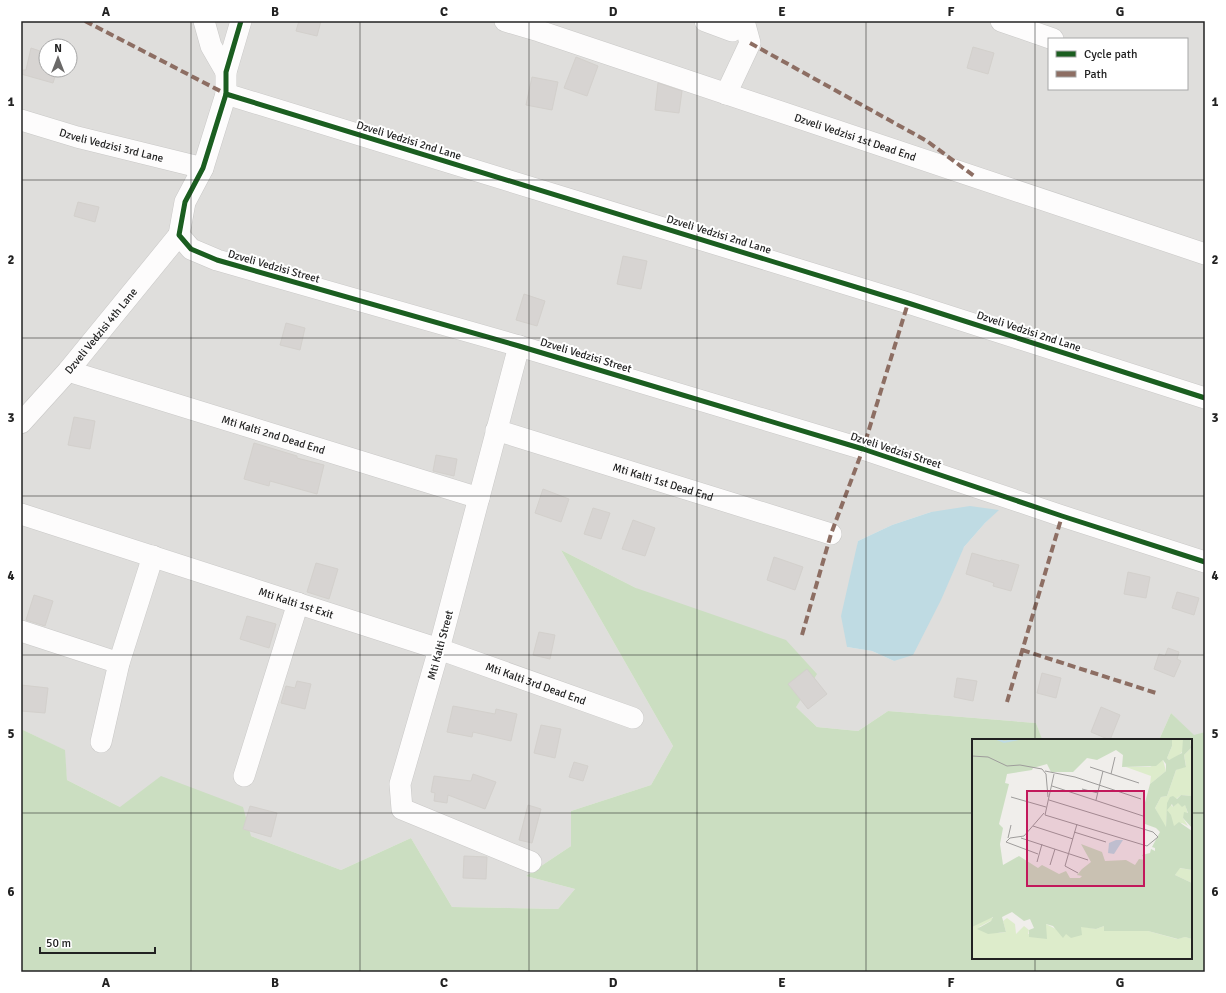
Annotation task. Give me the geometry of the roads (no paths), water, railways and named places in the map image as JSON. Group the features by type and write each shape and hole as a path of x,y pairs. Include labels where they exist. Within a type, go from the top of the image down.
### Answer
{"street":[{"path":"204,21 211,46 226,72"},
{"path":"178,235 185,202 203,168 226,94 226,72 241,21"},
{"name":"Dzveli Vedzisi 1st Dead End","path":"505,21 539,31 1205,254"},
{"path":"705,21 732,31 744,22 750,43 726,94"},
{"path":"1002,21 1050,38"},
{"name":"Dzveli Vedzisi 2nd Lane","path":"226,94 908,303 1205,398"},
{"name":"Dzveli Vedzisi 3rd Lane","path":"21,120 203,168"},
{"name":"Dzveli Vedzisi Street","path":"178,235 191,248 217,260 519,346 864,448 1062,516 1205,562"},
{"name":"Dzveli Vedzisi 4th Lane","path":"21,424 68,372 178,235"},
{"name":"Mti Kalti Street","path":"519,346 439,649 400,784 402,809 531,862"},
{"name":"Mti Kalti 2nd Dead End","path":"68,372 479,498"},
{"name":"Mti Kalti 1st Dead End","path":"496,430 831,534"},
{"name":"Mti Kalti 1st Exit","path":"21,514 439,649"},
{"path":"101,742 119,663 153,556"},
{"path":"244,776 298,603"},
{"path":"21,631 119,663"},
{"name":"Mti Kalti 3rd Dead End","path":"439,649 633,718"}],"water":[{"path":"970,506 999,510 985,523 964,547 941,600 913,655 894,661 872,651 847,647 841,616 858,541 892,525 931,512"}]}
